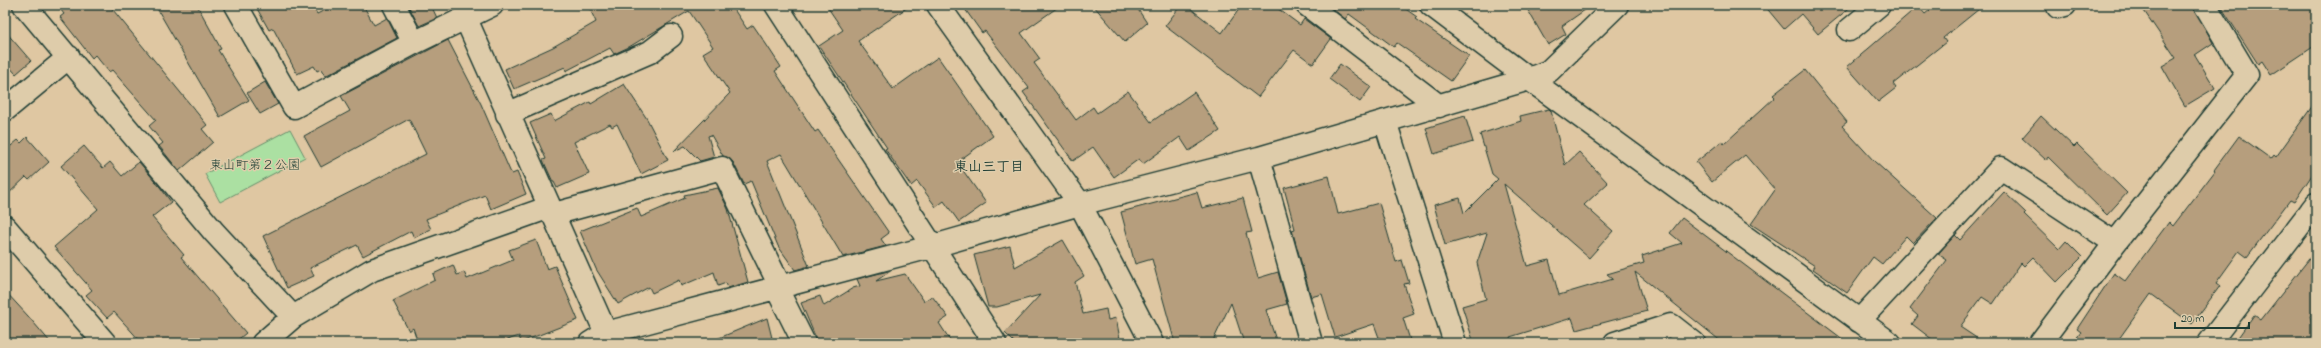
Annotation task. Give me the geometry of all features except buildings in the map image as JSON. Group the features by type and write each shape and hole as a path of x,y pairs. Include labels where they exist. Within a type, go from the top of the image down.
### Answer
{"street":[{"path":"24,5 214,232 293,317"},
{"path":"236,5 294,107 414,43 492,5"},
{"path":"394,5 414,43"},
{"path":"776,5 934,246 995,343"},
{"path":"938,5 1080,204 1152,343"},
{"path":"1307,5 1439,106"},
{"path":"1431,5 1529,79 1890,343"},
{"path":"466,19 507,114 552,211 598,338 778,287 934,246 1080,204 1259,158 1529,79 1549,71 1617,5"},
{"path":"1849,30 1879,5"},
{"path":"2058,5 2058,7 2066,5"},
{"path":"2040,343 2247,75 2205,5"},
{"path":"507,114 650,52 671,36"},
{"path":"5,110 69,57"},
{"path":"1385,121 1455,343"},
{"path":"1259,158 1311,343"},
{"path":"263,343 293,317 372,270 552,211 722,168 804,343"},
{"path":"1860,322 2001,168 2115,244"},
{"path":"2209,343 2316,204"},
{"path":"5,227 105,343"},
{"path":"1615,343 1671,324 1694,343"}],"green space":[{"name":"東山町第２公園","path":"290,129 305,157 220,202 205,174"}],"district":[{"name":"東山三丁目","path":"989,167"}]}
